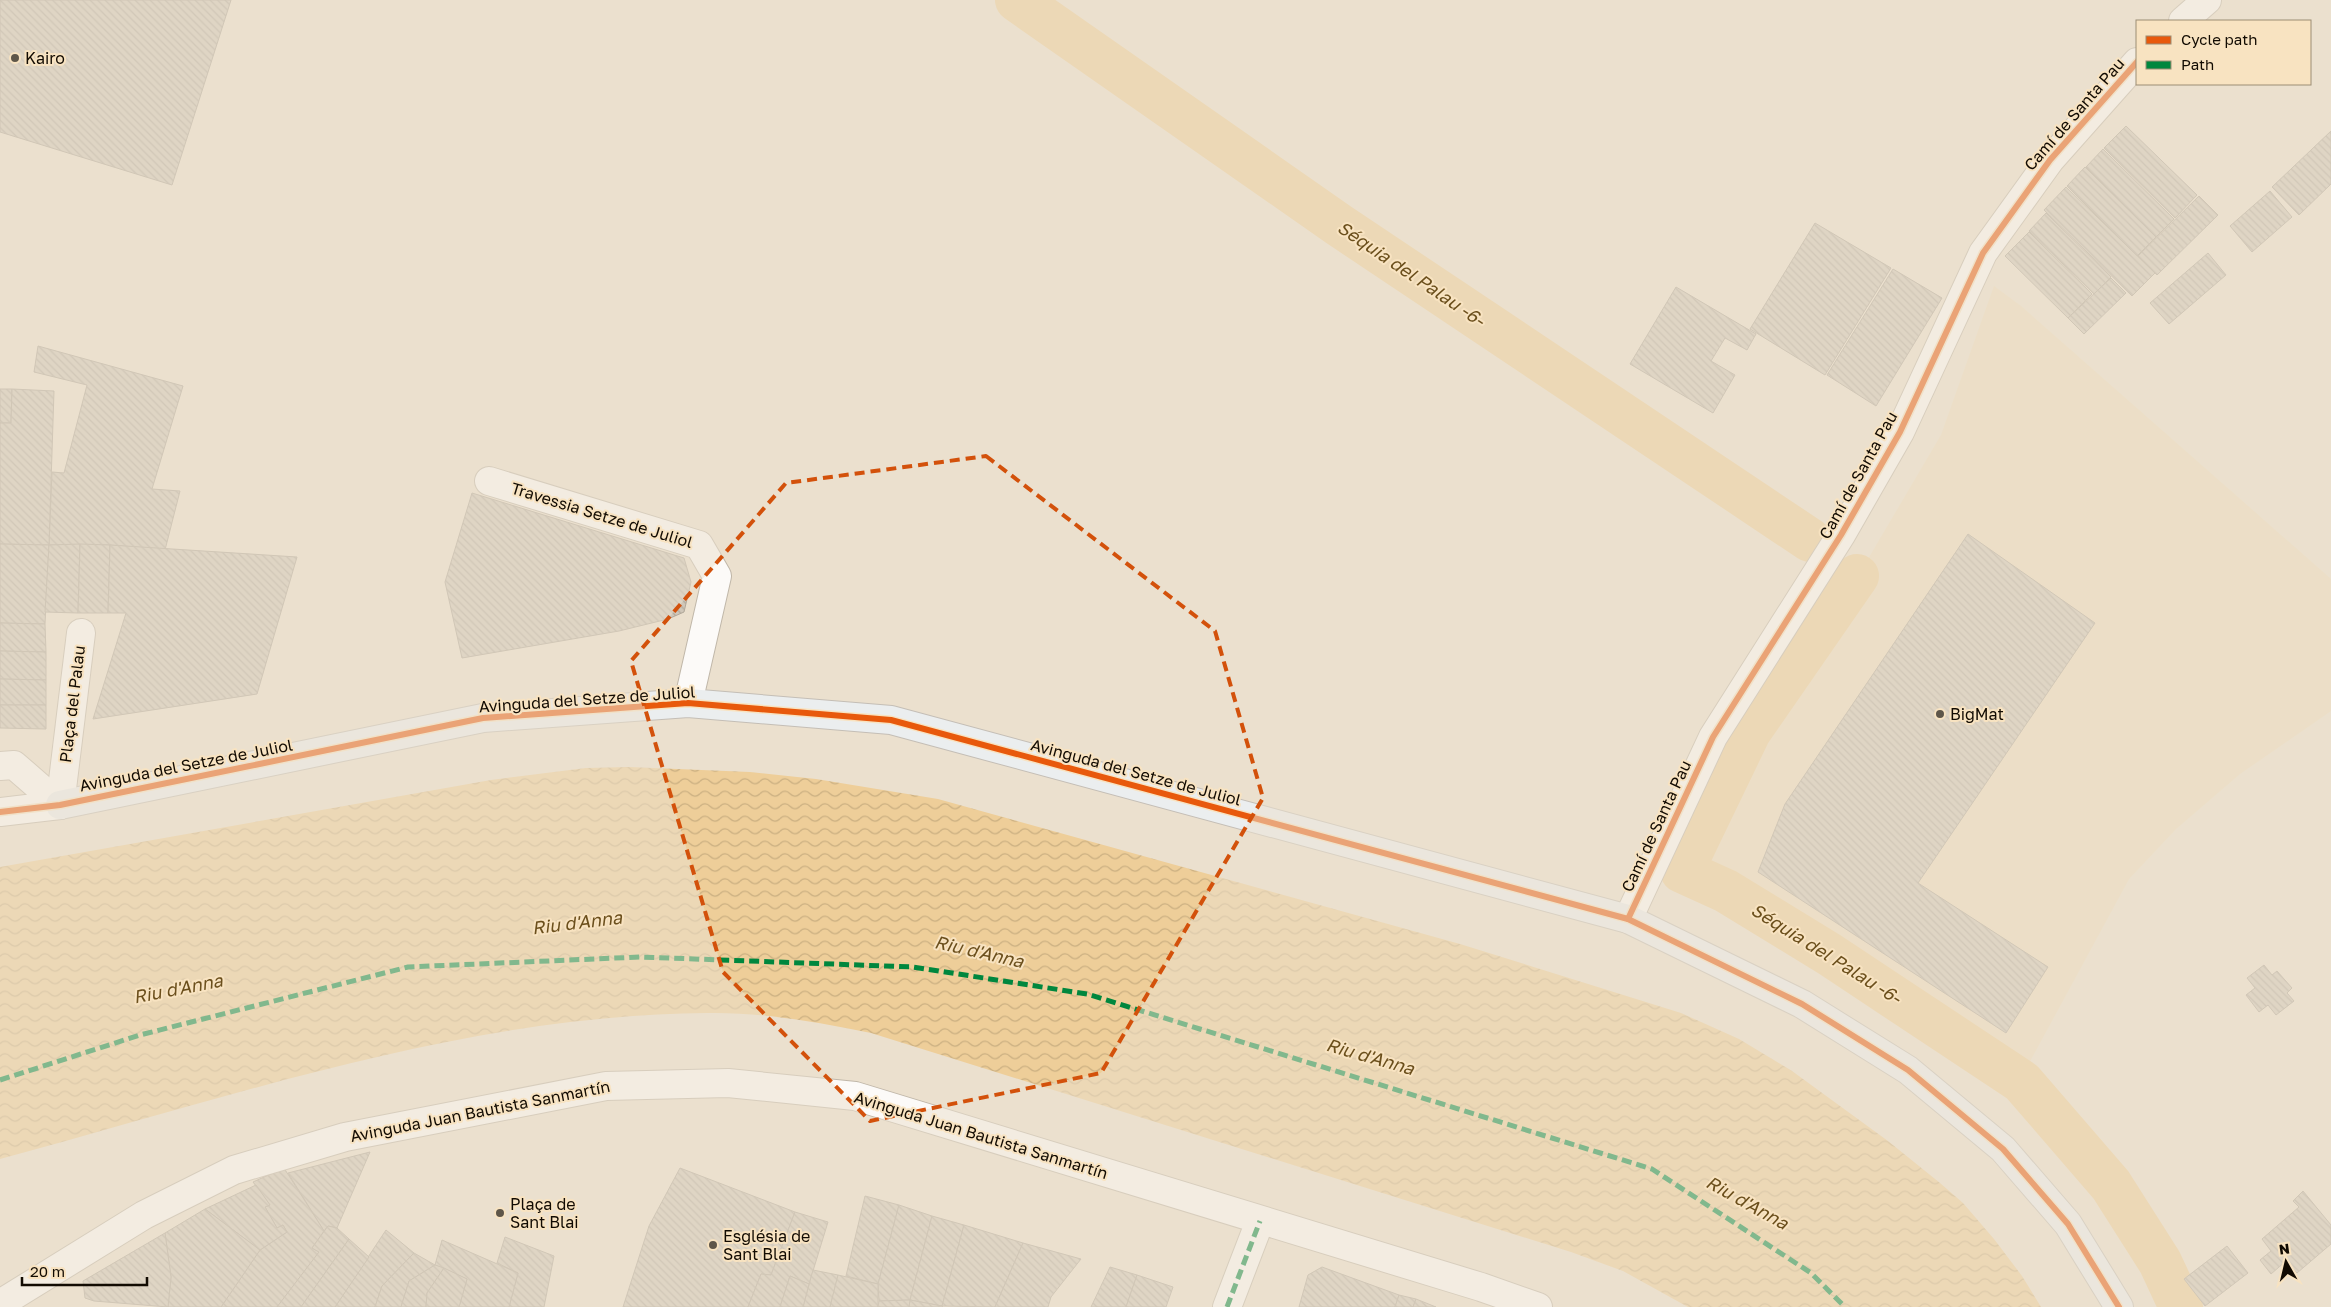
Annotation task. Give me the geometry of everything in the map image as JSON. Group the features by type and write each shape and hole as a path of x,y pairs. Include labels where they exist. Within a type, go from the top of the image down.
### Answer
{"main road":[{"name":"Avinguda del Setze de Juliol","path":"60,804 483,718 688,703 892,720 1628,919 1802,1004 1908,1070 2003,1149 2068,1224 2119,1307"}],"street":[{"path":"2184,20 2207,0"},
{"name":"Camí de Santa Pau","path":"1628,919 1713,737 1842,535 1900,432 1983,252 2050,160 2136,63"},
{"name":"Travessia Setze de Juliol","path":"489,481 699,545 717,576 688,703"},
{"name":"Plaça del Palau","path":"60,804 81,633"},
{"path":"0,766 14,765 60,804"},
{"name":"Avinguda del Setze de Juliol","path":"0,812 60,804"},
{"name":"Avinguda Juan Bautista Sanmartín","path":"0,1305 144,1215 231,1171 345,1137 606,1086 728,1083 855,1096 1481,1287 1538,1307"},
{"path":"1227,1307 1260,1221"},
{"path":"0,1305 14,1307"}],"highlighted area":[{"path":"986,456 1215,631 1263,798 1101,1073 870,1121 723,972 631,661 786,483"}],"shaded area":[{"path":"1994,286 2021,306 2331,579 2331,711 2240,774 2176,829 2129,879 2021,1078 1866,968 1726,890 1683,870 1750,732 1858,576 1941,435"}],"water":[{"name":"Riu d'Anna","path":"629,767 750,772 816,779 938,799 1460,944 1681,1013 1739,1039 1792,1071 1888,1141 1940,1183 1963,1203 1994,1239 2022,1276 2041,1307 1688,1307 1623,1271 1571,1252 871,1033 810,1022 748,1014 707,1013 616,1017 527,1028 438,1044 262,1086 0,1159 0,867 491,780 586,768"}],"building":[{"path":"0,0 231,0 172,185 0,132"},
{"path":"2126,126 2197,195 2175,218 2104,148"},
{"path":"2331,131 2331,184 2299,215 2272,187"},
{"path":"2103,149 2174,219 2156,237 2086,167"},
{"path":"2085,167 2156,237 2137,256 2067,186"},
{"path":"2066,187 2155,273 2132,296 2044,210"},
{"path":"2270,191 2292,217 2252,252 2230,226"},
{"path":"2199,196 2218,215 2157,275 2138,256"},
{"path":"2046,213 2111,277 2094,294 2029,231"},
{"path":"1815,223 1891,268 1825,375 1750,329"},
{"path":"2029,232 2092,294 2068,318 2005,256"},
{"path":"2208,253 2226,275 2169,324 2150,303"},
{"path":"1893,269 1942,298 1876,406 1827,375"},
{"path":"2111,278 2126,293 2084,334 2068,318"},
{"path":"1676,287 1756,334 1747,350 1725,338 1711,361 1735,375 1713,413 1630,364"},
{"path":"38,346 183,386 152,489 180,491 165,550 110,545 49,545 52,472 64,473 87,385 34,372"},
{"path":"0,389 12,389 11,423 0,423"},
{"path":"12,389 54,391 49,545 0,544 0,423 11,423"},
{"path":"472,493 684,558 691,582 684,612 668,619 619,631 462,658 445,582"},
{"name":"BigMat","path":"1968,534 2095,623 1918,883 2048,967 2006,1033 1758,872 1785,804"},
{"path":"0,544 49,545 45,624 0,623"},
{"path":"80,544 78,613 45,612 49,545"},
{"path":"80,544 110,545 108,613 78,613"},
{"path":"110,545 297,557 257,694 93,719 126,613 108,613"},
{"path":"0,623 45,624 46,652 0,651"},
{"path":"0,651 46,652 46,680 0,679"},
{"path":"0,679 46,680 46,705 0,705"},
{"path":"0,705 46,705 46,729 0,728"},
{"path":"2264,965 2272,975 2277,971 2292,988 2287,993 2294,1001 2276,1015 2268,1005 2259,1012 2246,995 2255,988 2247,978"},
{"path":"370,1152 337,1228 328,1226 324,1231 288,1173"},
{"path":"284,1168 324,1231 312,1248 319,1252 277,1307 221,1307 260,1250 287,1232 283,1225 277,1228 265,1207 270,1205 253,1182"},
{"name":"Església de Sant Blai","path":"680,1168 795,1212 771,1275 761,1274 748,1307 623,1307 649,1226"},
{"path":"256,1185 270,1205 265,1207 277,1228 283,1225 287,1232 260,1250 205,1209"},
{"path":"2303,1191 2331,1225 2331,1244 2297,1273 2286,1261 2271,1274 2260,1260 2271,1251 2262,1239 2299,1207 2293,1201"},
{"path":"865,1196 899,1205 878,1284 846,1276"},
{"path":"899,1205 932,1216 910,1300 879,1301 878,1284"},
{"path":"205,1209 260,1250 221,1307 168,1307 171,1277 165,1233"},
{"path":"795,1212 828,1222 809,1284 790,1276 780,1307 748,1307 761,1274 771,1275"},
{"path":"932,1216 964,1225 942,1306 910,1300"},
{"path":"964,1225 1023,1243 995,1307 942,1306"},
{"path":"328,1226 337,1228 349,1239 301,1307 277,1307 319,1252 312,1248"},
{"path":"386,1230 414,1253 382,1286 375,1307 335,1307"},
{"path":"165,1233 171,1277 168,1307 94,1301 85,1298 83,1281"},
{"path":"505,1237 554,1256 544,1307 509,1307 518,1273 497,1263"},
{"path":"349,1239 369,1257 335,1307 301,1307"},
{"path":"442,1240 518,1273 509,1307 459,1307 467,1279 435,1265"},
{"path":"1023,1243 1081,1259 1051,1297 1048,1307 995,1307"},
{"path":"2227,1246 2248,1273 2205,1306 2184,1279"},
{"path":"414,1253 435,1265 409,1281 401,1307 375,1307 382,1286"},
{"path":"435,1265 444,1268 427,1293 426,1307 401,1307 409,1281"},
{"path":"1110,1267 1137,1275 1126,1307 1091,1307"},
{"path":"1322,1267 1399,1295 1395,1307 1299,1307 1308,1275"},
{"path":"444,1268 467,1279 459,1307 426,1307 427,1293"},
{"path":"813,1270 838,1275 830,1307 803,1307"},
{"path":"838,1275 878,1284 878,1307 830,1307"},
{"path":"1137,1275 1173,1287 1166,1307 1126,1307"},
{"path":"790,1276 809,1284 803,1307 780,1307"},
{"path":"1399,1295 1416,1299 1413,1307 1395,1307"},
{"path":"1416,1299 1436,1307 1413,1307"},
{"path":"910,1300 942,1306 943,1307 909,1307"},
{"path":"910,1300 909,1307 878,1307 879,1301"}],"waterway":[{"name":"Séquia del Palau -6-","path":"1017,0 1339,225 1810,540"},
{"name":"Séquia del Palau -6-","path":"1857,576 1749,732 1682,871 1726,891 1829,954 2022,1082 2111,1185 2160,1262 2181,1307"}],"marked path":[{"path":"0,1080 140,1035 408,967 640,957 913,967 1087,994 1652,1169 1811,1273 1845,1307"},
{"path":"1227,1307 1260,1221"}],"cycle path":[{"path":"1628,919 1713,737 1841,535 1900,432 1983,253 2050,160 2136,63"},
{"path":"0,812 60,805 483,718 688,703 891,720 1628,919 1802,1004 1908,1070 2003,1149 2068,1224 2119,1307"}],"place":[{"name":"Kairo","path":"15,58"},
{"name":"BigMat","path":"1940,714"},
{"name":"Plaça de Sant Blai","path":"500,1213"},
{"name":"Església de Sant Blai","path":"713,1245"}]}
